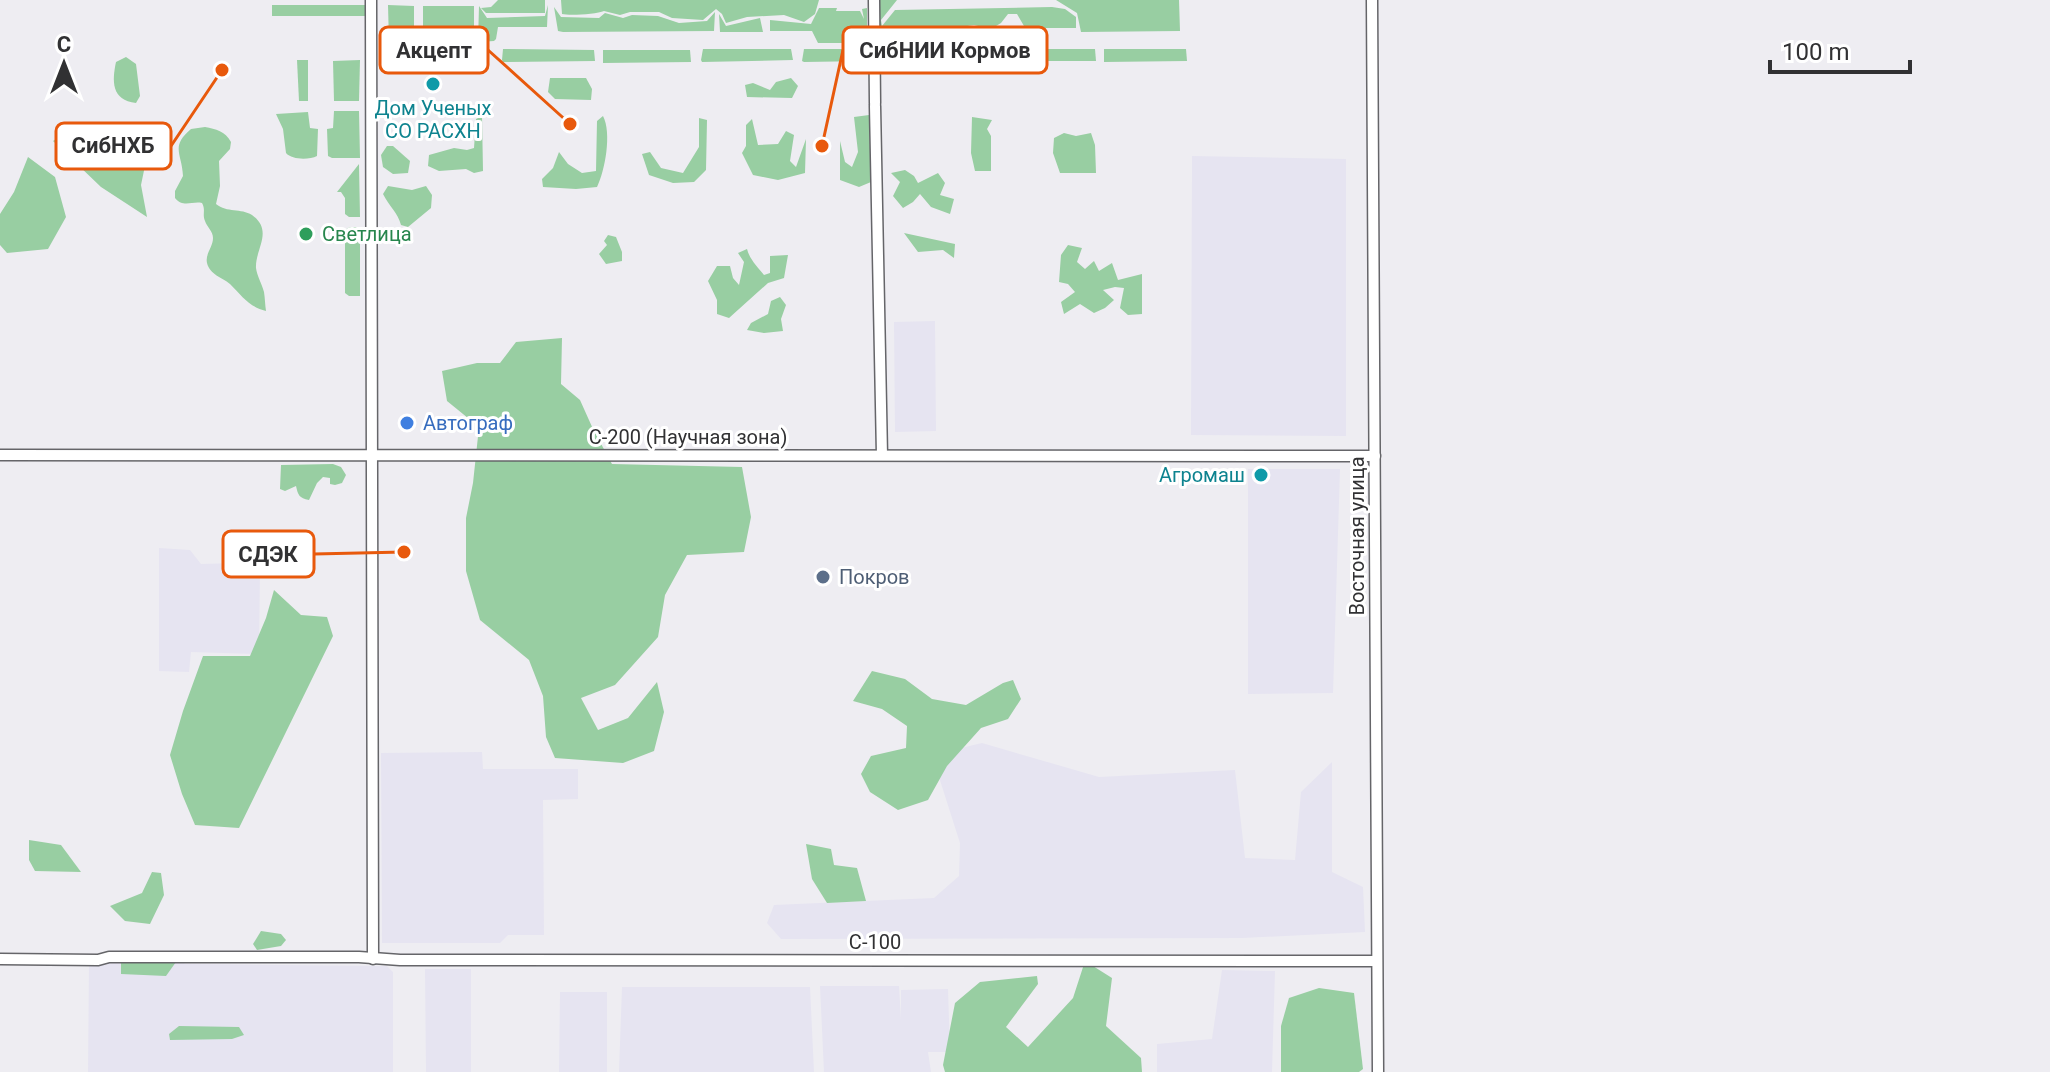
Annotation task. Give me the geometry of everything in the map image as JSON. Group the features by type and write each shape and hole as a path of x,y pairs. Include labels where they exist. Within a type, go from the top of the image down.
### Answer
{"street":[{"path":"371,0 373,959"},
{"path":"874,0 882,455"},
{"name":"Восточная улица","path":"1372,0 1378,1072"},
{"name":"С-200 (Научная зона)","path":"0,455 1375,456"},
{"name":"С-100","path":"0,959 359,957 1376,961"}],"shaded area":[{"path":"1192,156 1346,159 1346,436 1191,435"},
{"path":"935,321 936,431 895,432 894,322"},
{"name":"Агромаш","path":"1248,469 1340,469 1333,693 1248,694"},
{"path":"159,548 190,550 201,564 237,563 241,570 260,570 259,649 255,654 191,652 189,672 159,671"},
{"path":"982,743 1099,777 1235,770 1245,858 1295,860 1301,792 1332,762 1332,872 1363,887 1365,932 1242,938 781,939 767,923 774,905 934,898 959,876 960,843 938,774 928,756"},
{"path":"482,752 483,769 578,769 578,799 543,800 544,935 508,935 500,943 382,943 381,753"},
{"path":"107,959 180,959 185,964 387,966 393,972 393,1072 88,1072 89,965 107,965"},
{"path":"425,969 471,969 471,1072 426,1072"},
{"path":"1222,970 1275,971 1272,1072 1157,1072 1157,1044 1212,1039"},
{"path":"820,986 899,986 901,1019 901,990 948,989 950,1052 928,1052 931,1072 824,1072"},
{"path":"622,987 810,987 814,1072 619,1072"},
{"path":"560,992 607,992 607,1072 559,1072"}],"green space":[{"path":"498,0 545,0 545,13 486,13 481,8 491,7"},
{"path":"561,0 819,0 815,14 804,22 784,15 747,17 726,23 716,9 703,20 672,18 659,12 620,15 604,11 566,15 562,14"},
{"path":"879,0 897,0 881,20 882,26 895,10 1052,7 1065,9 1076,17 1076,28 1030,28 1024,26 1017,14 1008,14 991,29 974,25 954,28 939,39 931,40 888,41 882,28 882,45 878,40"},
{"path":"1056,0 1179,0 1180,31 1081,32 1077,13"},
{"path":"272,5 367,5 367,16 272,16"},
{"path":"388,5 414,6 414,42 389,42"},
{"path":"548,5 547,27 498,27 494,41 478,42 479,6 487,18 545,16"},
{"path":"423,6 474,6 474,42 423,42"},
{"path":"554,7 561,17 599,18 605,13 623,18 632,15 658,16 679,23 707,21 715,12 714,31 563,32 558,31"},
{"path":"819,8 860,11 864,19 862,9 867,8 867,41 818,43 812,31 770,31 770,20 811,24"},
{"path":"719,14 726,26 760,18 763,32 720,32"},
{"path":"503,49 594,50 595,61 503,62"},
{"path":"703,49 791,49 793,60 702,62"},
{"path":"804,49 866,49 868,61 804,62"},
{"path":"1006,49 1095,49 1096,61 1006,61"},
{"path":"1104,49 1186,49 1187,61 1104,62"},
{"path":"603,50 690,50 691,62 603,63"},
{"path":"126,57 136,64 140,96 136,103 122,98 115,88 116,62"},
{"path":"297,60 308,60 308,101 299,101"},
{"path":"360,60 359,101 334,101 333,61"},
{"path":"550,78 586,78 592,89 591,100 555,99 548,92"},
{"path":"791,78 798,86 792,98 747,97 745,85 753,83 770,90 776,82"},
{"path":"334,111 359,111 360,158 328,156 327,129 333,128"},
{"path":"308,112 310,128 318,129 317,156 305,159 292,157 286,153 283,129 276,114"},
{"path":"869,115 871,182 859,187 840,180 840,141 845,162 852,167 858,152 854,117"},
{"path":"482,116 483,171 439,171 428,166 429,155 454,148 474,148 476,119"},
{"path":"603,116 607,132 606,152 597,187 543,187 542,179 553,168 559,152 568,164 582,173 596,171 597,121"},
{"path":"972,117 992,120 987,129 991,136 991,171 975,171 971,153"},
{"path":"699,118 707,120 706,170 694,182 673,183 649,175 642,154 650,152 661,168 683,173 699,147"},
{"path":"752,119 758,145 778,144 786,131 794,135 790,161 796,167 806,139 805,173 778,180 753,175 742,153 746,146 746,125"},
{"path":"205,127 223,133 231,142 230,149 219,161 220,186 216,204 252,215 262,227 256,268 266,311 250,304 209,267 207,257 213,238 204,219 202,203 184,203 175,198 183,176 179,151 181,141 191,129"},
{"path":"70,130 102,154 122,136 152,132 141,185 147,217 101,187 53,141"},
{"path":"1064,133 1076,136 1091,133 1095,145 1096,173 1060,173 1053,153 1054,138"},
{"path":"387,146 393,146 410,161 408,173 393,174 383,167 381,155"},
{"path":"28,157 55,177 66,217 48,249 7,253 0,245 0,214 14,192"},
{"path":"359,164 360,217 349,217 345,214 345,198 337,192"},
{"path":"905,170 918,183 938,173 945,183 940,195 954,199 950,214 931,207 920,194 903,208 893,196 900,182 891,173"},
{"path":"388,186 412,190 426,186 432,195 431,208 408,227 401,225 383,194"},
{"path":"360,227 360,296 345,293 345,230"},
{"path":"904,233 955,244 954,258 943,250 918,252"},
{"path":"608,235 616,237 622,261 606,264 599,254 607,245 604,241"},
{"path":"1068,245 1082,248 1077,262 1085,269 1094,261 1099,271 1112,263 1118,280 1142,274 1142,314 1128,315 1120,308 1124,288 1115,287 1103,290 1114,300 1105,308 1094,313 1080,304 1064,314 1061,302 1075,292 1068,284 1059,282 1061,255"},
{"path":"747,249 764,275 770,273 770,256 788,255 784,278 768,283 729,318 717,314 717,300 708,281 717,266 730,266 733,278 739,285 744,262 738,253"},
{"path":"780,297 786,305 781,319 783,331 764,333 747,330 751,323 768,314 771,301"},
{"path":"562,338 561,384 580,400 612,464 742,467 751,517 744,552 687,555 665,595 658,637 615,685 581,698 598,730 628,718 657,682 664,712 654,751 623,763 555,758 546,737 543,696 529,660 480,620 466,571 466,518 479,427 447,401 442,371 477,363 500,363 516,342"},
{"path":"333,464 341,467 346,475 342,483 330,484 330,478 323,477 309,500 300,496 296,486 285,491 280,489 281,465"},
{"path":"274,590 301,615 327,617 333,636 239,828 195,825 170,755 183,711 203,656 250,656"},
{"path":"872,671 905,679 932,699 966,705 1013,680 1021,699 1008,719 981,728 947,766 928,800 898,810 870,792 861,774 871,756 906,748 907,726 882,709 853,701"},
{"path":"29,840 61,845 81,872 35,871 29,860"},
{"path":"806,844 831,849 834,865 857,868 866,901 827,903 812,879"},
{"path":"152,872 161,873 164,895 150,924 125,921 110,906 142,893"},
{"path":"261,931 281,934 286,940 281,946 257,950 253,944"},
{"path":"1085,961 1112,978 1106,1026 1141,1058 1142,1072 945,1072 943,1065 955,1003 980,982 1037,976 1038,984 1006,1027 1028,1047 1073,998"},
{"path":"176,962 166,976 121,974 121,963"},
{"path":"1319,988 1354,993 1363,1069 1359,1072 1281,1072 1281,1026 1289,998"},
{"path":"179,1026 239,1027 244,1035 232,1039 170,1040 169,1034"}],"place":[{"name":"СибНХБ","path":"222,70"},
{"name":"Дом Ученых СО РАСХН","path":"433,84"},
{"name":"Акцепт","path":"570,124"},
{"name":"СибНИИ Кормов","path":"822,146"},
{"name":"Светлица","path":"306,234"},
{"name":"Автограф","path":"407,423"},
{"name":"Агромаш","path":"1261,475"},
{"name":"СДЭК","path":"404,552"},
{"name":"Покров","path":"823,577"}]}
